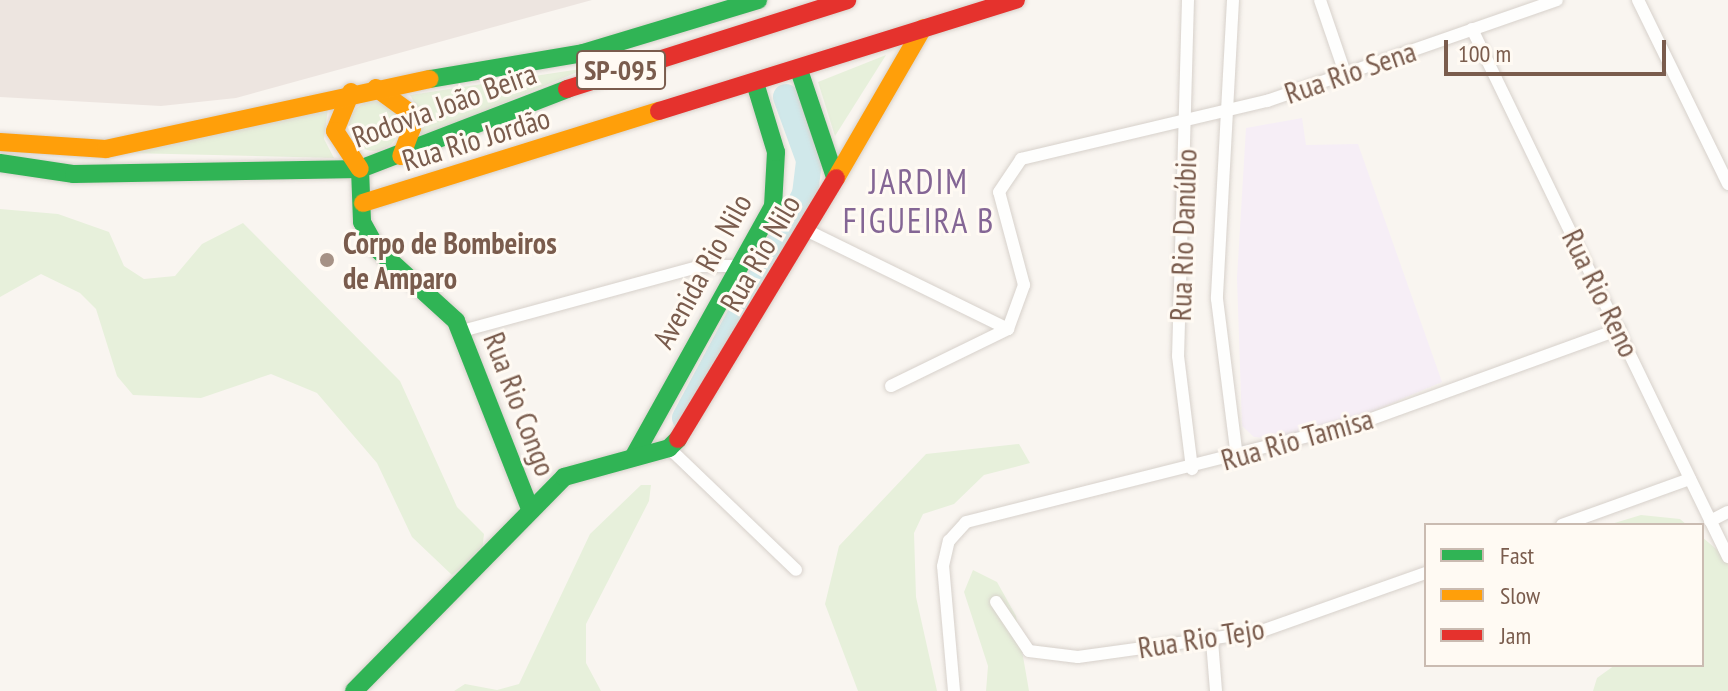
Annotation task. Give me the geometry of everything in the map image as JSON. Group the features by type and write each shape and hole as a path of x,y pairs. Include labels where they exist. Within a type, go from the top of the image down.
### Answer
{"street":[{"name":"Rodovia João Beira","path":"0,142 106,149 351,92 583,53 758,0"},
{"name":"Rodovia João Beira","path":"0,163 74,174 360,169 401,156 594,78 847,0"},
{"name":"Rua Rio Jordão","path":"363,203 799,70 1016,0"},
{"name":"Rua Rio Danúbio","path":"1188,0 1178,356 1192,469"},
{"name":"Rua Rio Danúbio","path":"1233,0 1224,111 1219,346 1237,458"},
{"path":"1320,0 1345,73"},
{"name":"Rua Rio Sena","path":"1008,329 1024,285 1002,212 1005,174 1021,159 1224,111 1557,0"},
{"path":"1638,0 1728,184"},
{"path":"834,174 923,28"},
{"name":"Rua Rio Reno","path":"1472,29 1728,557"},
{"name":"Rua Rio Nilo","path":"669,448 692,425 808,231 834,174 799,70"},
{"name":"Avenida Rio Nilo","path":"634,456 650,435 734,266 773,206 779,177 755,83"},
{"path":"374,88 399,98 409,112 412,128 401,156"},
{"path":"351,92 335,131 360,169"},
{"name":"Rua Rio Congo","path":"360,169 362,222 377,249 462,331 529,506"},
{"path":"808,231 1008,329"},
{"path":"462,331 701,266 734,266"},
{"path":"891,386 1008,329"},
{"name":"Rua Rio Tamisa","path":"954,691 943,566 949,541 966,522 1237,458 1360,423 1620,329"},
{"path":"650,435 669,448 796,570"},
{"path":"354,691 529,506 564,477 669,448"},
{"path":"1568,523 1690,479"},
{"path":"1710,521 1728,512"},
{"name":"Rua Rio Tejo","path":"996,602 1021,642 1046,658 1212,641 1259,632 1424,574"},
{"path":"1212,641 1216,691"}],"shaded area":[{"path":"0,0 592,0 236,98 161,106 0,97"},
{"path":"1302,118 1306,145 1358,144 1442,382 1352,420 1285,439 1254,437 1242,426 1237,278 1246,128"}],"green space":[{"path":"886,55 835,136 818,82"},
{"path":"587,68 420,138 423,118 410,95"},
{"path":"374,101 392,108 399,126 392,144 374,151 356,144 349,126 356,108"},
{"path":"328,108 324,139 334,158 129,153"},
{"path":"0,209 58,214 109,232 124,266 144,279 175,276 202,244 243,223 400,381 457,507 484,534 482,551 452,575 412,537 377,463 317,393 271,374 201,398 133,395 117,376 96,309 80,293 41,274 0,297"},
{"path":"1019,444 1030,463 984,475 954,504 923,514 914,533 916,597 937,691 858,691 825,604 839,546 926,454"},
{"path":"641,485 651,485 649,501 586,624 586,663 601,691 454,691 465,684 497,690 519,684 590,534"},
{"path":"1641,515 1680,519 1685,523 1615,523"},
{"path":"1704,539 1728,559 1728,691 1593,691 1597,678 1612,667 1704,667"},
{"path":"973,570 997,582 1016,616 1029,691 986,691 988,666 964,592"}],"waterway":[{"path":"685,418 805,194 809,160 786,97"}],"traffic: fast":[{"path":"430,79 583,53 758,0"},
{"path":"799,70 834,174"},
{"path":"634,456 773,206 776,152 755,83"},
{"path":"0,163 74,174 360,169 567,89"},
{"path":"360,169 362,222 377,249 456,321 529,506"},
{"path":"354,691 564,477 669,448 678,439"}],"traffic: slow":[{"path":"836,178 923,28"},
{"path":"0,142 106,149 430,79"},
{"path":"376,88 409,112 412,128 401,156"},
{"path":"351,92 335,131 360,169"},
{"path":"363,203 659,111"}],"traffic: jam":[{"path":"567,89 847,0"},
{"path":"659,111 1016,0"},
{"path":"678,439 836,178"}],"place":[{"name":"Corpo de Bombeiros de Amparo","path":"327,260"}],"district":[{"name":"JARDIM FIGUEIRA B","path":"919,200"}]}
